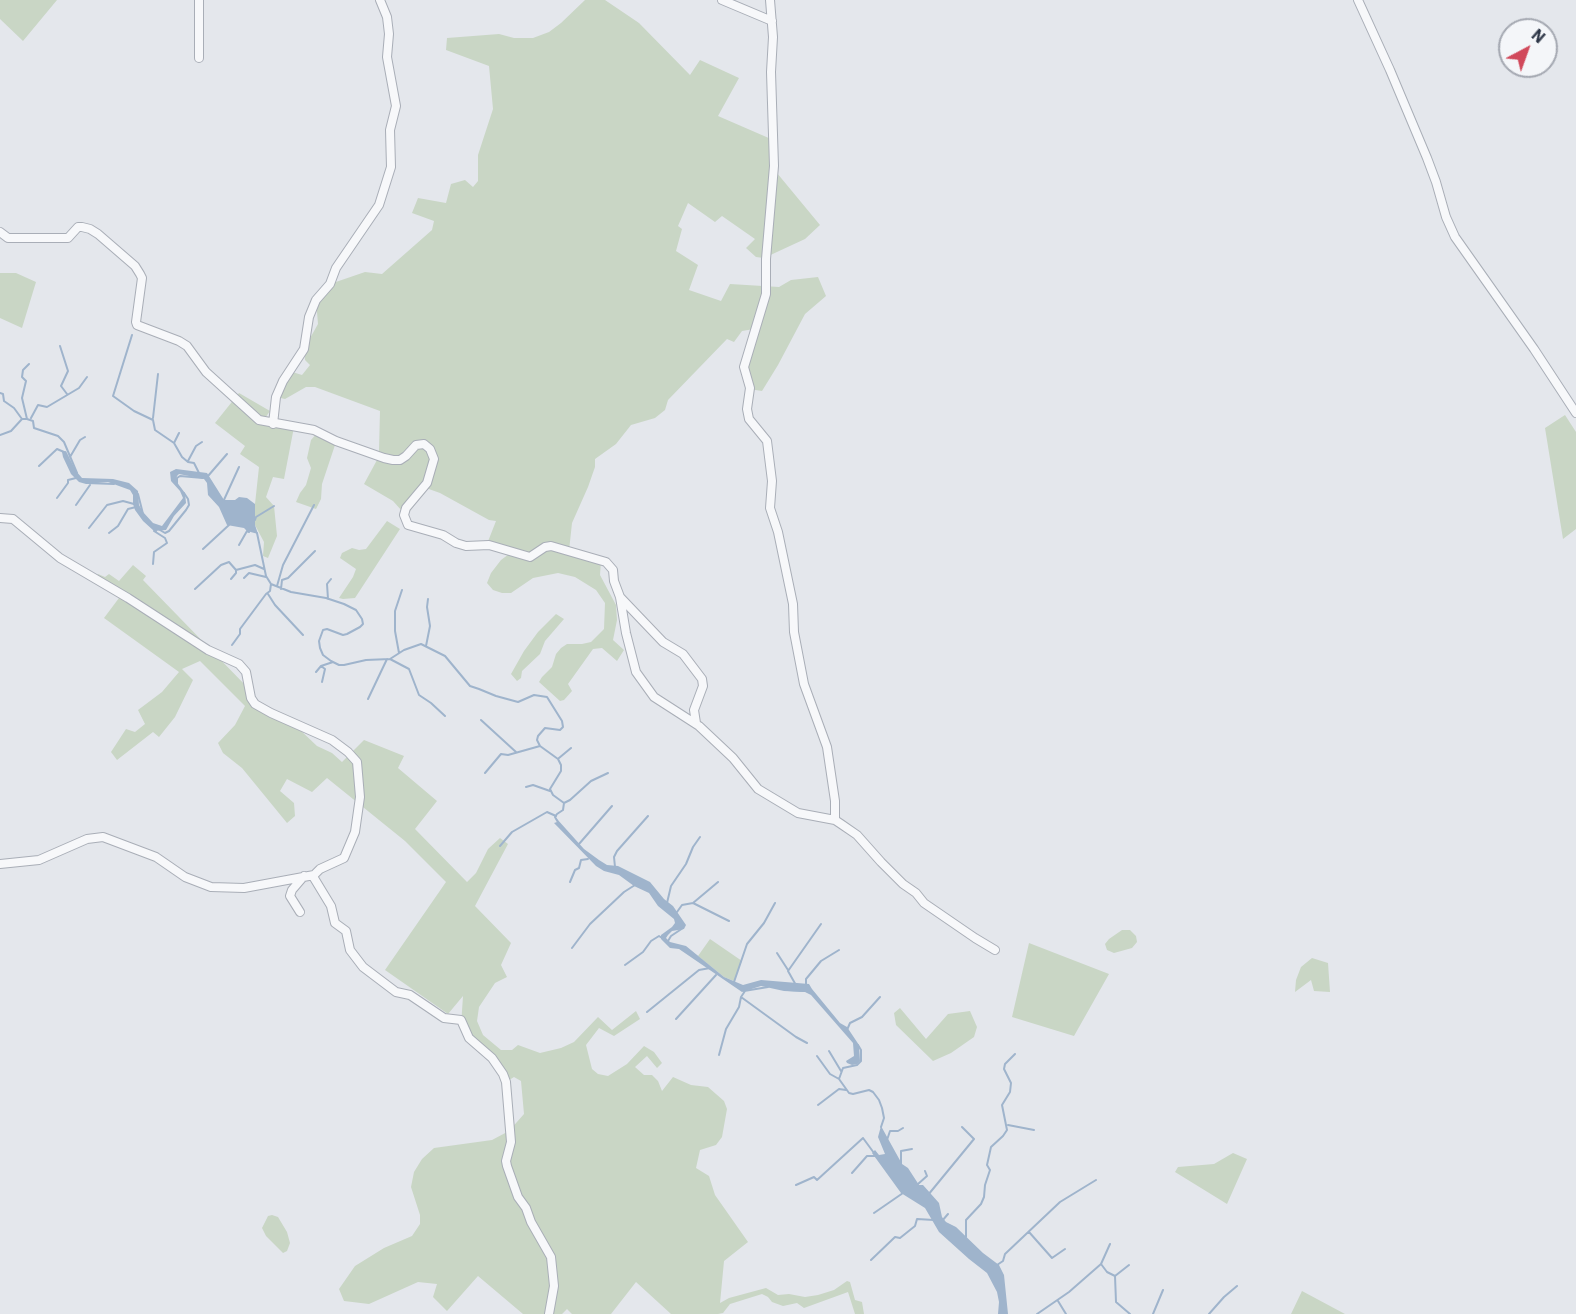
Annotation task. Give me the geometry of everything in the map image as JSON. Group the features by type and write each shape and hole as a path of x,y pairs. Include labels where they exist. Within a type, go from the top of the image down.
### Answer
{"street":[{"path":"200,0 200,58"},
{"path":"273,424 276,397 282,381 303,349 309,317 316,300 330,284 336,268 354,245 379,205 391,167 390,130 396,106 387,57 389,34 387,17 380,0"},
{"path":"722,0 772,21"},
{"path":"770,0 774,166 765,259 766,294 744,367 750,388 747,409 749,419 767,441 772,481 770,508 778,532 793,604 794,632 804,684 827,747 835,801 835,820"},
{"path":"1358,0 1427,158 1446,218 1455,237 1576,413"},
{"path":"0,232 8,238 68,238 78,227 82,227 98,234 140,273 142,278 136,322 138,325 187,346 202,368 259,420 314,430 336,441 393,460 400,460 416,445 424,444 430,449 434,459 427,483 406,508 404,515 408,525 442,535 466,546 489,545 530,557 545,547 551,546 602,560 613,570 636,672 654,697 696,723 733,758 758,789 798,813 835,820 857,835 903,884 916,892 924,903 995,950"},
{"path":"0,518 13,519 60,558 128,598 208,650 239,664 246,672 251,698 255,704 332,740 353,757 359,766 360,788 355,832 344,858 320,869 314,875 244,888 211,887 185,877 156,857 103,837 87,839 39,860 0,864"},
{"path":"620,597 663,642 683,654 702,679 703,686 693,710 696,723"},
{"path":"314,875 334,913 335,924 346,931 350,950 363,967 396,992 410,995 444,1018 461,1020 468,1038 492,1058 503,1074 506,1082 511,1142 506,1161 518,1197 526,1208 550,1257 554,1286 549,1314"},
{"path":"300,912 290,896 304,876"}],"green space":[{"path":"0,0 57,0 23,41 0,19"},
{"path":"585,0 605,0 639,23 690,75 700,60 739,78 718,116 771,139 772,167 820,225 805,239 764,258 756,257 746,248 755,239 722,216 715,222 688,203 678,226 682,229 676,251 698,265 689,290 721,301 730,284 779,287 791,280 818,277 826,296 805,314 762,391 749,389 744,378 754,329 742,331 734,342 727,339 668,400 665,410 655,418 631,425 616,444 595,459 595,467 588,487 572,523 569,551 601,561 600,575 616,605 617,620 613,640 624,650 617,661 602,648 593,649 568,684 572,691 560,701 539,682 552,667 556,654 561,648 567,644 591,642 604,629 605,603 596,590 575,577 558,573 533,578 511,593 493,590 487,583 491,573 501,560 513,551 487,544 496,521 489,520 440,493 426,488 410,511 402,511 393,501 364,484 377,460 379,451 380,411 315,387 306,387 285,399 276,397 289,371 302,375 310,365 305,360 304,349 318,324 316,300 330,284 365,272 382,274 432,230 434,221 412,213 418,198 446,203 451,184 465,180 473,187 478,181 478,155 493,109 489,66 446,50 447,38 499,34 514,38 533,38 549,32"},
{"path":"0,273 16,273 36,282 22,328 0,318"},
{"path":"239,393 270,411 263,421 294,427 284,479 273,477 266,497 274,506 277,536 268,558 263,556 264,542 255,525 259,467 240,454 245,446 215,423"},
{"path":"1565,415 1576,432 1576,529 1563,539 1545,428"},
{"path":"318,432 336,442 322,484 321,499 316,509 296,502 306,485 311,468 307,458 311,440"},
{"path":"387,521 400,529 355,598 339,598 356,569 340,558 342,553 352,548 366,549"},
{"path":"133,565 146,576 143,580 249,689 249,696 298,728 317,746 332,753 342,762 364,740 404,756 398,768 437,801 415,829 467,882 476,873 488,849 500,838 508,844 475,906 511,943 501,965 507,977 495,983 479,1007 477,1021 483,1035 501,1050 512,1050 518,1045 540,1053 574,1042 598,1017 612,1030 636,1011 640,1019 614,1036 599,1028 586,1045 592,1069 598,1074 608,1076 627,1064 644,1046 654,1052 662,1063 657,1068 647,1056 635,1067 644,1075 652,1075 658,1081 662,1091 673,1077 691,1085 708,1087 724,1101 727,1109 722,1137 716,1145 700,1150 696,1168 709,1176 715,1195 748,1242 724,1261 720,1303 729,1298 766,1288 778,1295 789,1294 805,1297 818,1295 834,1290 847,1281 850,1282 855,1300 862,1302 864,1314 855,1314 848,1292 804,1308 797,1303 783,1306 772,1302 762,1294 730,1304 723,1313 671,1314 636,1282 611,1314 572,1314 567,1309 562,1314 523,1314 478,1276 447,1311 433,1297 437,1284 418,1282 369,1304 344,1301 339,1289 355,1266 384,1248 412,1236 420,1224 420,1215 411,1187 414,1172 422,1159 434,1148 492,1140 509,1131 524,1114 521,1081 514,1077 506,1082 461,1026 463,996 448,1014 385,970 446,882 405,841 327,778 312,792 287,779 280,791 294,803 295,816 287,823 242,768 223,753 218,743 235,725 245,706 200,661 182,669 193,680 175,717 159,737 153,732 117,760 111,752 126,729 135,732 145,724 138,710 162,692 179,672 104,618 119,598 93,580 98,574 105,577 109,574 119,581"},
{"path":"556,614 564,619 545,641 540,654 522,671 521,678 517,681 511,674 524,651 538,632"},
{"path":"1122,930 1130,930 1136,936 1137,942 1132,948 1114,953 1107,950 1105,944"},
{"path":"710,939 742,961 734,981 724,977 698,956"},
{"path":"1029,943 1109,974 1074,1036 1012,1017"},
{"path":"1312,958 1328,963 1330,992 1314,991 1311,980 1295,992 1296,980 1301,967"},
{"path":"900,1008 926,1039 948,1014 970,1011 977,1027 974,1037 951,1053 933,1061 896,1025 894,1013"},
{"path":"1233,1153 1247,1159 1227,1204 1175,1172 1178,1167 1214,1164"},
{"path":"268,1216 278,1217 287,1232 290,1243 287,1251 283,1253 266,1236 262,1228"},
{"path":"1302,1291 1345,1314 1291,1314"}],"water":[{"path":"66,451 82,478 113,479 129,483 138,491 139,505 143,512 153,523 162,526 183,498 171,481 170,472 176,469 207,473 224,500 247,498 255,504 255,525 258,534 244,528 227,525 219,507 208,495 207,483 204,479 179,474 176,481 185,493 186,503 174,516 166,530 154,531 135,510 130,490 108,482 86,484 79,482 71,474 63,457 62,452"},
{"path":"557,819 584,849 607,865 618,866 650,882 673,906 686,925 684,929 672,931 668,935 666,938 670,942 686,946 724,977 743,985 761,980 809,984 840,1023 847,1027 859,1045 860,1061 852,1065 847,1063 846,1061 854,1056 853,1043 811,995 805,992 784,991 761,986 742,992 679,949 670,948 661,939 661,935 672,927 675,923 674,919 658,906 649,893 619,875 596,866 554,823"},
{"path":"881,1126 902,1164 908,1168 919,1185 923,1185 939,1203 942,1217 946,1222 956,1227 999,1265 1004,1275 1008,1314 998,1314 997,1292 987,1273 939,1232 925,1208 901,1193 872,1153 875,1150 879,1155 885,1154 878,1137"}],"waterway":[{"path":"132,335 113,396 134,411 153,420 155,430 174,443 182,457 194,463 199,473"},
{"path":"60,346 68,371 61,386 67,394"},
{"path":"27,419 22,398 26,381 22,377 23,370 29,364"},
{"path":"153,418 158,374"},
{"path":"31,418 38,405 47,407 79,388 87,377"},
{"path":"0,393 3,394 4,401 14,408 22,419"},
{"path":"0,435 11,431 22,419 33,421 34,428 58,436 64,442 77,473"},
{"path":"174,443 179,433"},
{"path":"70,457 80,440 85,437"},
{"path":"188,461 196,446 202,442"},
{"path":"39,466 57,449 64,452"},
{"path":"208,476 227,454"},
{"path":"223,502 239,467"},
{"path":"177,484 177,478 180,476 203,478"},
{"path":"57,498 68,480 76,478"},
{"path":"87,483 114,484"},
{"path":"76,505 90,485"},
{"path":"160,530 165,533 169,531 186,510 189,505 184,493"},
{"path":"138,494 143,514"},
{"path":"89,528 107,505 123,501 134,504"},
{"path":"277,586 283,565 314,505"},
{"path":"255,520 256,517 274,506"},
{"path":"109,533 118,526 128,509 136,507"},
{"path":"203,549 229,525"},
{"path":"153,564 154,552 167,543 165,538 154,531 156,531"},
{"path":"239,545 247,531 249,532"},
{"path":"257,533 266,576 271,584 291,592 326,598 344,604 356,610 362,619 363,624 347,634 323,630 319,641 320,648 323,655 331,661 344,665 366,660 390,659 404,650 421,644 445,656 470,686 518,702 534,695 547,697 562,721 563,727 560,730 545,728 537,740 540,746 558,759 561,765 561,771 550,789 553,795 564,803 563,810 555,817 559,824"},
{"path":"281,589 282,580 288,578 315,551"},
{"path":"195,589 221,565 229,562 236,570 255,565 264,569"},
{"path":"231,579 236,570"},
{"path":"244,578 249,573 266,577"},
{"path":"328,599 327,584 331,579"},
{"path":"232,645 240,634 240,629 270,591 271,584"},
{"path":"399,653 395,631 395,611 402,590"},
{"path":"268,594 275,605 303,635"},
{"path":"426,646 430,626 428,599"},
{"path":"368,699 387,659"},
{"path":"390,659 409,669 419,695 445,716"},
{"path":"316,672 321,666 333,662"},
{"path":"321,666 325,669 322,682"},
{"path":"481,720 516,752"},
{"path":"485,773 501,754 508,755 540,746"},
{"path":"559,758 571,748"},
{"path":"564,803 591,781 608,773"},
{"path":"526,787 533,785 550,791"},
{"path":"579,844 612,806"},
{"path":"500,846 512,832 547,812 556,816"},
{"path":"615,867 614,857 617,851 648,816"},
{"path":"667,903 671,886 700,837"},
{"path":"570,882 581,860 588,859"},
{"path":"693,903 718,882"},
{"path":"572,948 590,924 624,892 635,885"},
{"path":"677,912 682,905 693,903 729,921"},
{"path":"734,982 747,944 764,923 775,903"},
{"path":"797,987 788,971 821,924"},
{"path":"668,941 671,936 683,928"},
{"path":"625,965 643,952 651,941 659,936 662,938"},
{"path":"806,985 806,979 821,961 839,950"},
{"path":"777,953 788,970"},
{"path":"647,1012 699,970 710,968"},
{"path":"676,1019 716,975"},
{"path":"744,991 768,987"},
{"path":"788,990 804,991"},
{"path":"719,1055 726,1029 745,991"},
{"path":"741,997 807,1043"},
{"path":"847,1030 850,1023 862,1017 880,997"},
{"path":"858,1045 861,1050 861,1061 857,1065 843,1068 839,1079 849,1093 869,1090 873,1092 882,1108 884,1118 881,1127"},
{"path":"829,1051 841,1071"},
{"path":"966,1237 966,1220 981,1204 984,1197 990,1170 987,1165 991,1147 1007,1130 1002,1105 1010,1092 1011,1083 1004,1069 1005,1064 1015,1054"},
{"path":"817,1056 830,1074 839,1079"},
{"path":"818,1105 839,1089 846,1090"},
{"path":"1008,1125 1034,1130"},
{"path":"928,1195 974,1139 962,1127"},
{"path":"887,1140 890,1131 903,1128"},
{"path":"796,1185 814,1177 817,1180 863,1138 874,1153"},
{"path":"901,1165 901,1151 912,1149"},
{"path":"852,1173 867,1156 875,1156"},
{"path":"918,1184 927,1176 925,1171"},
{"path":"997,1265 1003,1261 1005,1254 1060,1202 1096,1180"},
{"path":"874,1213 903,1193"},
{"path":"942,1221 948,1214"},
{"path":"871,1260 895,1237 900,1238 915,1226 917,1219 934,1220"},
{"path":"1029,1232 1052,1258 1065,1249"},
{"path":"1037,1314 1069,1292 1101,1264 1110,1244"},
{"path":"1101,1264 1107,1272 1115,1276 1116,1302 1130,1314"},
{"path":"1115,1276 1129,1265"},
{"path":"1209,1314 1237,1286"},
{"path":"1153,1314 1163,1290"},
{"path":"1058,1301 1066,1314"}]}
